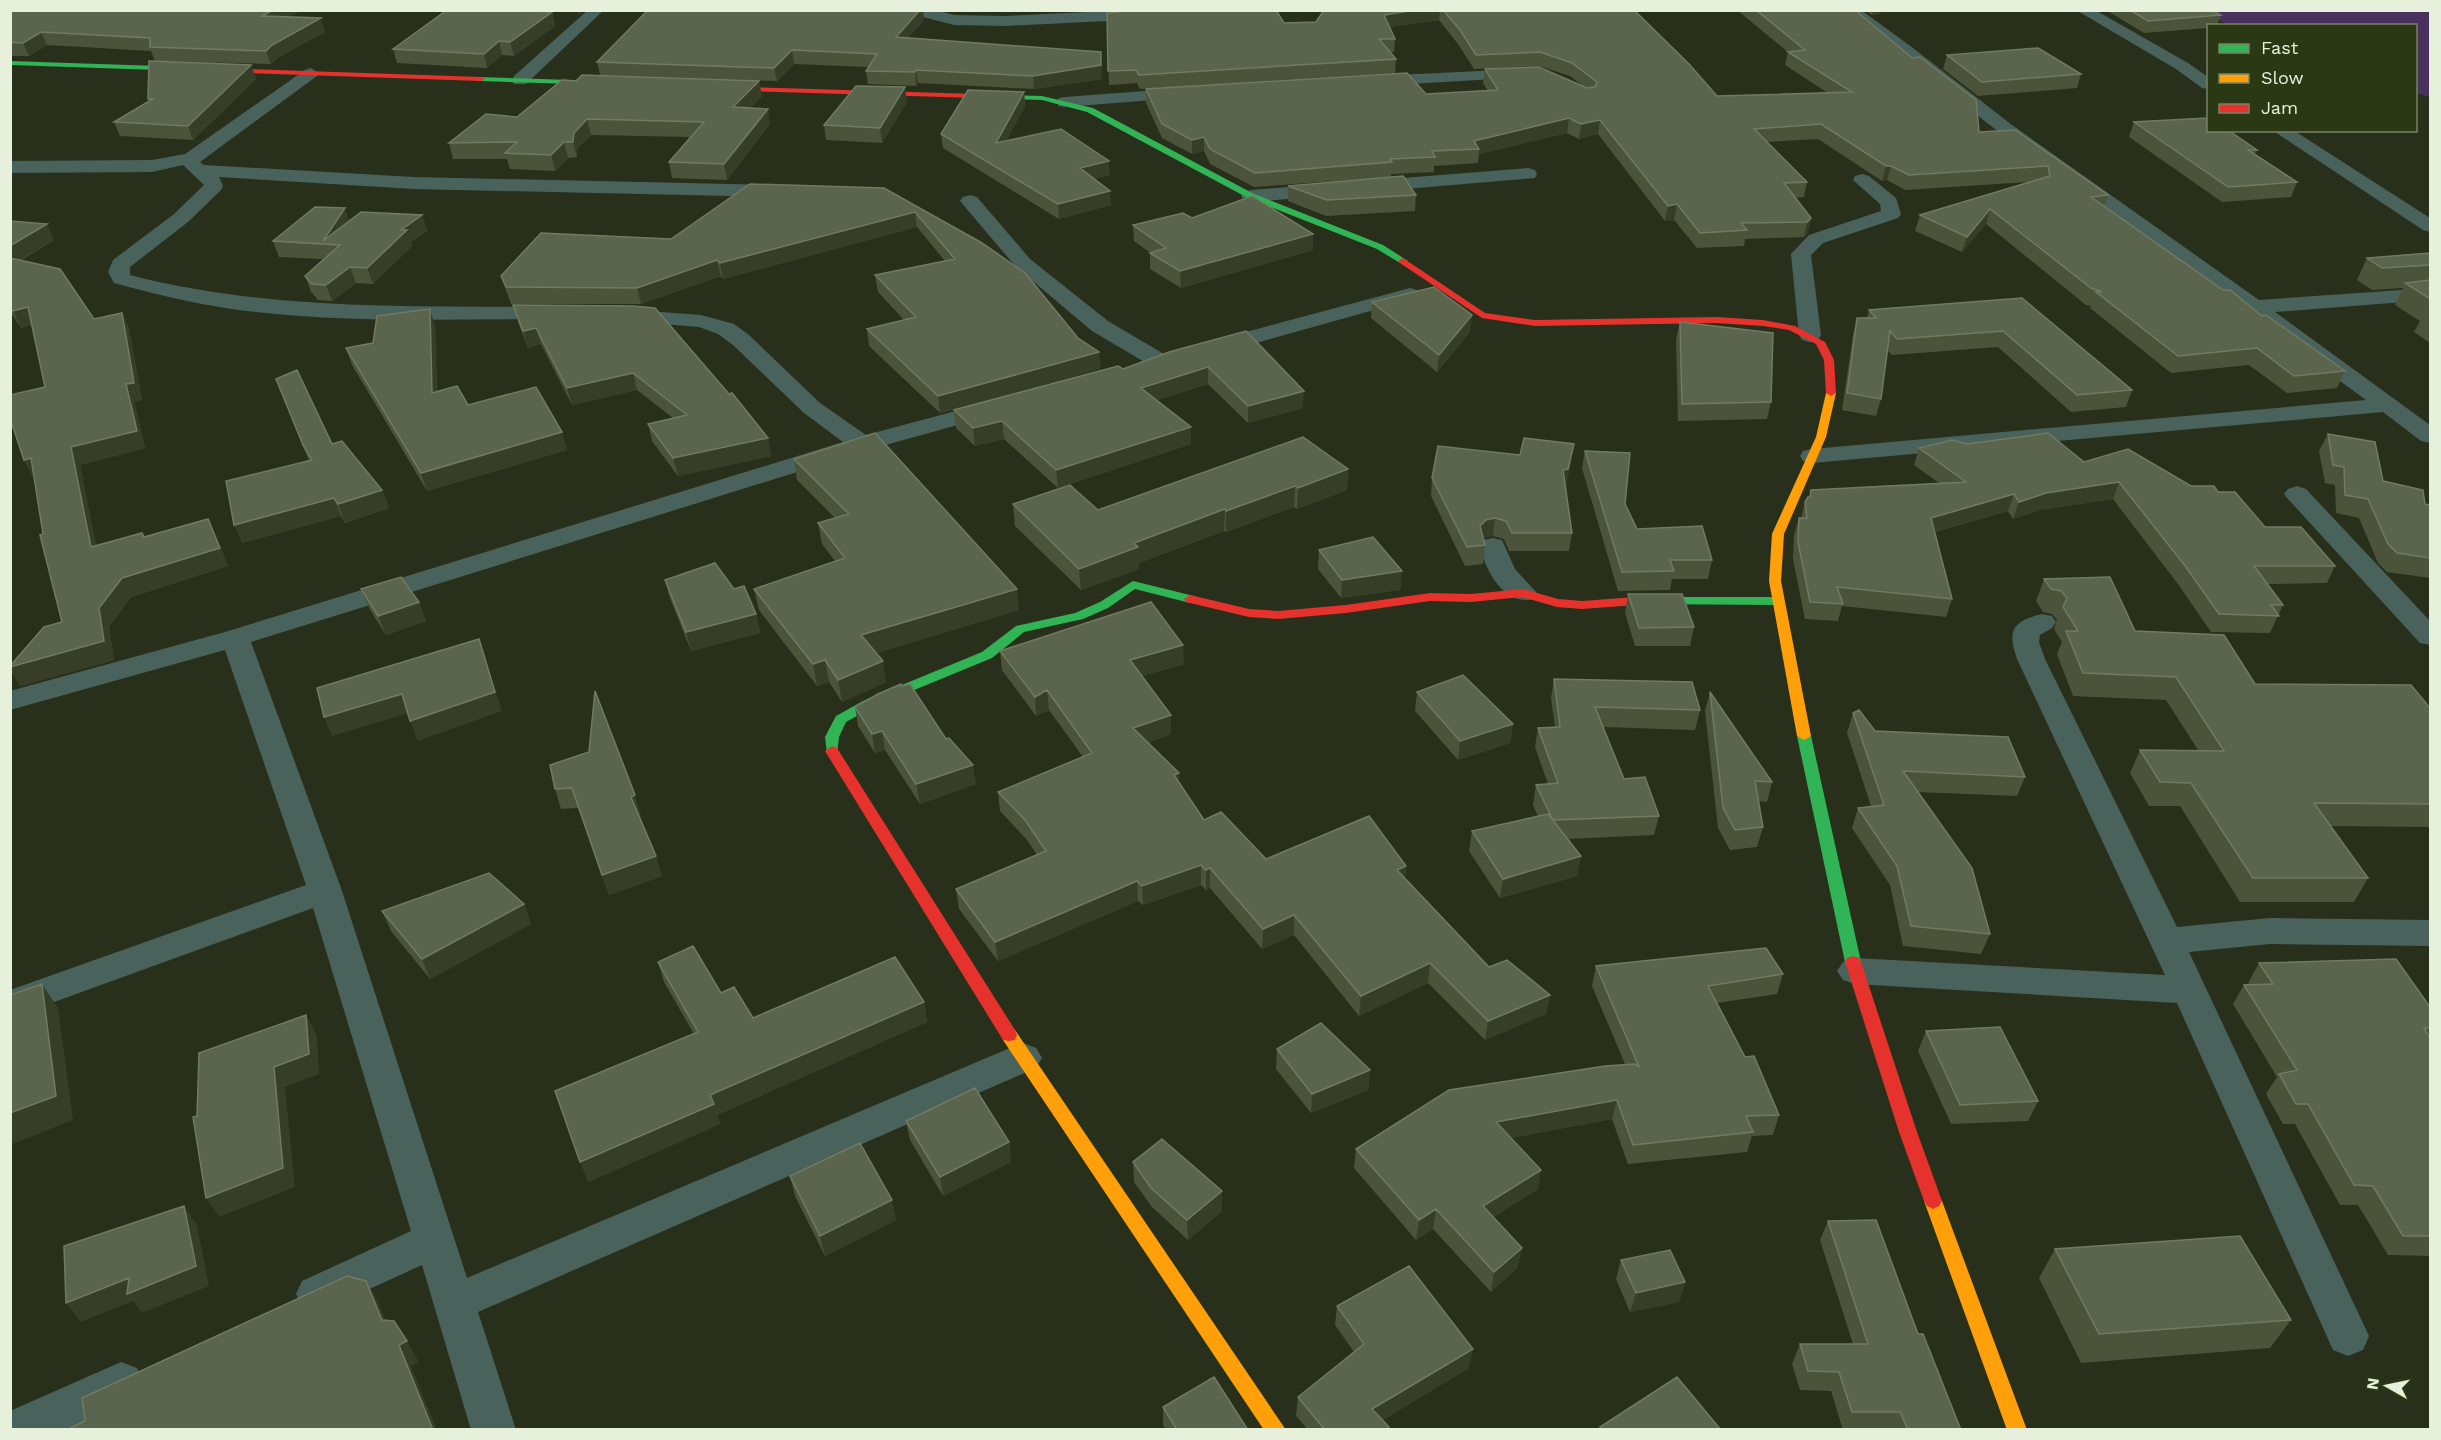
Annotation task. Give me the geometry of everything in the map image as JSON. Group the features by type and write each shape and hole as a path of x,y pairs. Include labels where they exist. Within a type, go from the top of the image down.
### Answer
{"street":[{"path":"520,80 597,10"},
{"path":"888,10 924,12 954,20 1005,21 1231,10"},
{"path":"1850,10 1907,51 2006,129 2255,307 2430,436"},
{"path":"2083,10 2182,66 2207,83"},
{"path":"10,63 613,84"},
{"path":"195,164 311,73"},
{"path":"1353,82 1538,73"},
{"path":"706,87 1042,98 1065,102 1090,110 1251,196 1380,246 1424,273 1438,286 1482,315 1535,323 1716,320 1764,323 1792,328 1820,342 1829,360 1832,387 1821,437 1778,534 1775,581 1794,690 1855,971 1908,1132 2017,1430"},
{"path":"1065,102 1204,92"},
{"path":"2283,132 2430,226"},
{"path":"195,164 211,178 214,186 181,218 120,264 118,272 121,279 219,301 415,313 572,314"},
{"path":"10,167 195,164 414,183 774,191"},
{"path":"1251,196 1528,174"},
{"path":"1810,335 1801,254 1816,238 1891,214 1889,202 1862,180"},
{"path":"970,201 1023,262 1100,326 1180,357"},
{"path":"1126,372 1438,286"},
{"path":"2255,307 2430,294"},
{"path":"596,314 655,316 701,321 726,329 741,340 812,408 862,444"},
{"path":"10,701 235,638 862,444 1012,403"},
{"path":"1812,456 2388,405"},
{"path":"2297,494 2430,637"},
{"path":"1493,546 1496,564 1505,578 1523,593 1550,602 1582,605 1632,601 1778,601"},
{"path":"1276,1430 1023,1058 832,753 832,737 841,719 868,704 987,656 1020,629 1079,616 1104,605 1133,585 1249,613 1278,615 1346,609 1430,597 1472,598 1523,593"},
{"path":"2042,622 2026,631 2025,642 2031,659 2190,990 2348,1336"},
{"path":"235,638 325,891 494,1430"},
{"path":"10,1004 325,891"},
{"path":"2167,941 2270,931 2430,933"},
{"path":"1855,971 2190,990"},
{"path":"454,1303 1023,1058"},
{"path":"285,1308 434,1240"},
{"path":"20,1430 158,1366"}],"shaded area":[{"path":"2204,11 2430,11 2430,97 2417,93 2417,24 2226,24"}],"building":[{"path":"10,10 273,10 262,16 321,18 272,45 266,51 150,47 150,38 41,32 23,43 10,42"},
{"path":"447,10 552,12 510,42 499,41 484,54 393,49"},
{"path":"648,10 920,10 896,37 1101,52 1101,65 1033,76 916,70 915,72 866,71 877,54 792,50 774,68 597,62"},
{"path":"1136,10 1276,10 1284,23 1316,22 1324,10 1415,10 1384,15 1395,39 1379,39 1396,59 1139,75 1136,70 1108,71 1107,13"},
{"path":"1443,10 1634,10 1689,64 1717,96 1852,92 1788,52 1805,50 1756,10 1855,10 1912,58 1920,57 1976,100 1979,132 2016,130 2108,195 2091,197 2223,290 2230,290 2262,316 2266,315 2345,371 2294,376 2257,348 2178,356 2096,292 2102,292 2091,288 1990,209 1967,237 1920,215 2050,176 2048,166 1909,175 1891,166 1886,166 1821,124 1754,129 1807,182 1784,183 1811,218 1807,222 1741,223 1747,230 1700,233 1677,204 1668,206 1600,120 1581,124 1569,118 1474,141 1479,149 1432,151 1435,157 1390,159 1392,162 1255,173 1210,149 1204,137 1192,140 1162,124 1146,89 1407,73 1426,94 1498,90 1485,69 1539,67 1587,88 1595,87 1597,82 1572,63 1540,52 1476,55 1460,30"},
{"path":"2130,10 2211,10 2221,15 2148,21"},
{"path":"2038,48 2081,74 1982,82 1947,55"},
{"path":"149,61 251,65 188,126 114,122 153,99 148,99"},
{"path":"582,75 759,81 733,107 768,109 724,164 669,162 704,122 587,119 574,133 573,142 564,142 551,155 505,153 517,142 449,143 486,114 517,117 562,80 576,81"},
{"path":"856,86 905,87 880,128 824,125"},
{"path":"968,90 1024,92 996,143 1061,129 1109,161 1080,168 1110,191 1058,204 941,134"},
{"path":"2207,118 2207,132 2231,132 2257,150 2248,150 2297,182 2228,187 2134,122"},
{"path":"1403,176 1416,195 1327,200 1288,186"},
{"path":"750,184 884,188 982,243 1025,273 1078,338 1099,352 938,396 867,329 916,317 875,275 955,259 915,212 720,263 717,260 637,288 506,287 501,276 541,233 671,239"},
{"path":"1252,196 1313,234 1180,271 1150,253 1166,248 1133,225 1183,213 1192,218"},
{"path":"315,207 345,208 323,241 361,212 422,215 401,230 407,230 367,268 350,267 326,285 312,284 305,276 340,245 273,241"},
{"path":"10,221 47,224 10,246"},
{"path":"2430,253 2430,265 2382,268 2367,258"},
{"path":"10,258 60,269 94,319 122,313 134,383 126,384 137,431 71,447 91,547 142,533 144,537 208,519 220,548 122,578 99,608 104,641 10,667 44,627 62,622 40,535 43,534 31,458 24,460 10,418 10,395 45,387 28,307 13,311 10,308"},
{"path":"2430,280 2430,299 2405,283"},
{"path":"1434,287 1472,315 1439,355 1372,302"},
{"path":"2022,298 2132,390 2077,395 2003,331 1897,339 1890,331 1881,399 1847,393 1857,318 1876,318 1869,310"},
{"path":"513,305 655,308 729,394 732,393 768,438 673,458 648,424 687,415 633,373 567,388 536,328 523,331"},
{"path":"430,309 432,393 457,386 468,405 536,387 562,432 421,473 346,348 373,343 377,316"},
{"path":"1680,322 1773,333 1771,402 1682,404"},
{"path":"1246,331 1304,391 1248,406 1208,367 1141,388 1191,427 1056,470 1002,421 973,428 954,410 1118,366 1123,369 1169,352"},
{"path":"297,370 332,444 342,441 382,490 338,504 334,498 234,525 226,481 312,460 303,445 276,379"},
{"path":"875,433 1017,589 861,635 883,661 838,680 825,660 813,664 754,589 845,558 818,523 849,514 794,459"},
{"path":"2048,433 2084,462 2128,449 2191,486 2214,486 2218,492 2235,492 2265,527 2301,527 2335,566 2254,566 2283,605 2271,605 2279,616 2219,614 2186,567 2119,482 2046,493 2019,502 2014,494 1931,518 1952,599 1837,587 1843,604 1810,602 1798,542 1799,518 1807,518 1805,502 1810,497 1811,490 1966,482 1919,448 1952,440 1967,444"},
{"path":"2328,434 2375,442 2383,481 2423,490 2425,504 2430,505 2430,558 2397,553 2388,544 2368,499 2345,495 2344,467 2333,465"},
{"path":"1303,437 1348,469 1298,488 1295,486 1226,511 1225,509 1134,543 1138,547 1079,569 1013,504 1070,485 1098,510"},
{"path":"1524,438 1574,444 1568,469 1563,470 1572,533 1512,533 1506,521 1495,518 1486,520 1480,526 1485,545 1467,547 1432,478 1438,446 1520,455"},
{"path":"1585,451 1630,453 1625,504 1637,529 1702,526 1712,560 1670,560 1674,571 1622,572"},
{"path":"1373,537 1402,571 1342,580 1319,550"},
{"path":"715,563 734,589 744,586 756,614 686,632 665,580"},
{"path":"401,577 419,602 378,616 361,589"},
{"path":"2110,577 2135,631 2224,635 2255,684 2411,685 2430,708 2430,804 2314,803 2368,878 2253,878 2191,783 2160,782 2140,750 2224,751 2176,677 2083,673 2066,631 2078,631 2063,607 2067,598 2061,591 2051,589 2044,579"},
{"path":"1628,594 1682,594 1694,627 1639,628"},
{"path":"1151,602 1183,645 1130,660 1171,715 1133,728 1179,773 1174,775 1204,820 1221,812 1266,859 1369,816 1406,866 1397,870 1489,967 1507,960 1550,995 1488,1021 1430,963 1361,996 1294,915 1263,929 1210,868 1206,870 1201,865 1142,886 1137,881 995,942 956,889 1046,851 1025,820 998,792 1092,753 1047,690 1035,697 1000,651"},
{"path":"479,639 495,692 410,721 402,694 324,717 317,688"},
{"path":"1463,675 1513,724 1460,741 1417,692"},
{"path":"1554,679 1692,682 1700,710 1595,707 1624,779 1645,777 1659,816 1553,820 1536,785 1558,783 1538,728 1560,727"},
{"path":"901,684 902,686 910,684 946,739 949,738 973,765 916,784 882,731 872,734 855,707"},
{"path":"595,691 635,795 631,797 656,856 602,875 572,788 555,789 550,765 589,752"},
{"path":"1710,692 1772,782 1755,781 1763,827 1735,830 1723,808"},
{"path":"1859,710 1875,731 2008,737 2025,777 1903,771 1972,868 1990,934 1911,926 1897,866 1858,808 1884,805 1853,713"},
{"path":"1548,814 1581,856 1503,879 1472,831"},
{"path":"489,873 524,904 422,959 382,911"},
{"path":"693,946 721,993 734,987 753,1018 895,957 924,1002 710,1095 714,1104 580,1162 555,1091 698,1032 658,962"},
{"path":"1766,948 1783,974 1708,986 1745,1057 1754,1056 1779,1115 1746,1116 1753,1132 1633,1145 1617,1100 1496,1122 1541,1170 1483,1206 1522,1248 1494,1272 1436,1209 1419,1220 1356,1149 1449,1090 1605,1066 1635,1064 1639,1067 1596,966"},
{"path":"2396,959 2430,1007 2430,1028 2424,1028 2430,1038 2430,1236 2403,1236 2373,1186 2354,1185 2308,1104 2296,1104 2279,1074 2297,1070 2244,985 2273,984 2259,963"},
{"path":"42,984 56,1096 10,1113 10,995"},
{"path":"306,1015 309,1054 274,1067 283,1168 206,1198 193,1117 197,1116 199,1053"},
{"path":"1321,1023 1370,1070 1312,1094 1277,1049"},
{"path":"2000,1027 2038,1101 1960,1105 1926,1031"},
{"path":"975,1088 1009,1142 940,1177 906,1121"},
{"path":"1162,1139 1222,1191 1187,1220 1151,1188 1133,1162"},
{"path":"860,1143 892,1200 820,1236 790,1176"},
{"path":"184,1206 196,1266 127,1294 129,1278 66,1303 64,1246"},
{"path":"1876,1220 1918,1334 1923,1334 1961,1430 1908,1430 1900,1412 1852,1412 1839,1372 1808,1371 1800,1344 1868,1344 1828,1221"},
{"path":"2240,1236 2291,1320 2099,1334 2055,1249"},
{"path":"1670,1250 1685,1282 1636,1293 1621,1260"},
{"path":"1409,1266 1473,1349 1372,1409 1389,1427 1386,1430 1325,1430 1298,1397 1364,1344 1337,1306"},
{"path":"347,1276 366,1281 382,1320 394,1321 407,1341 399,1345 433,1430 66,1430 85,1421 82,1398"},
{"path":"1214,1377 1248,1430 1177,1430 1163,1407"},
{"path":"1677,1377 1721,1430 1602,1430 1600,1427"}],"traffic: fast":[{"path":"10,63 248,71"},
{"path":"481,79 604,83"},
{"path":"1009,97 1042,98 1090,110 1251,196 1380,247 1403,261"},
{"path":"832,751 832,737 841,719 868,704 987,655 1020,629 1079,616 1104,605 1133,585 1190,599"},
{"path":"1636,601 1778,601"},
{"path":"1804,736 1853,962"}],"traffic: slow":[{"path":"1804,736 1775,581 1778,534 1821,437 1831,393"},
{"path":"1009,1035 1276,1430"},
{"path":"1933,1201 2017,1430"}],"traffic: jam":[{"path":"248,71 481,79"},
{"path":"715,88 1009,97"},
{"path":"1403,261 1482,315 1535,323 1716,320 1763,323 1792,328 1820,342 1829,360 1831,393"},
{"path":"1190,599 1249,613 1278,615 1346,609 1430,597 1471,598 1523,593 1557,603 1582,605 1636,601"},
{"path":"832,751 1009,1035"},
{"path":"1853,962 1908,1132 1933,1201"}]}
